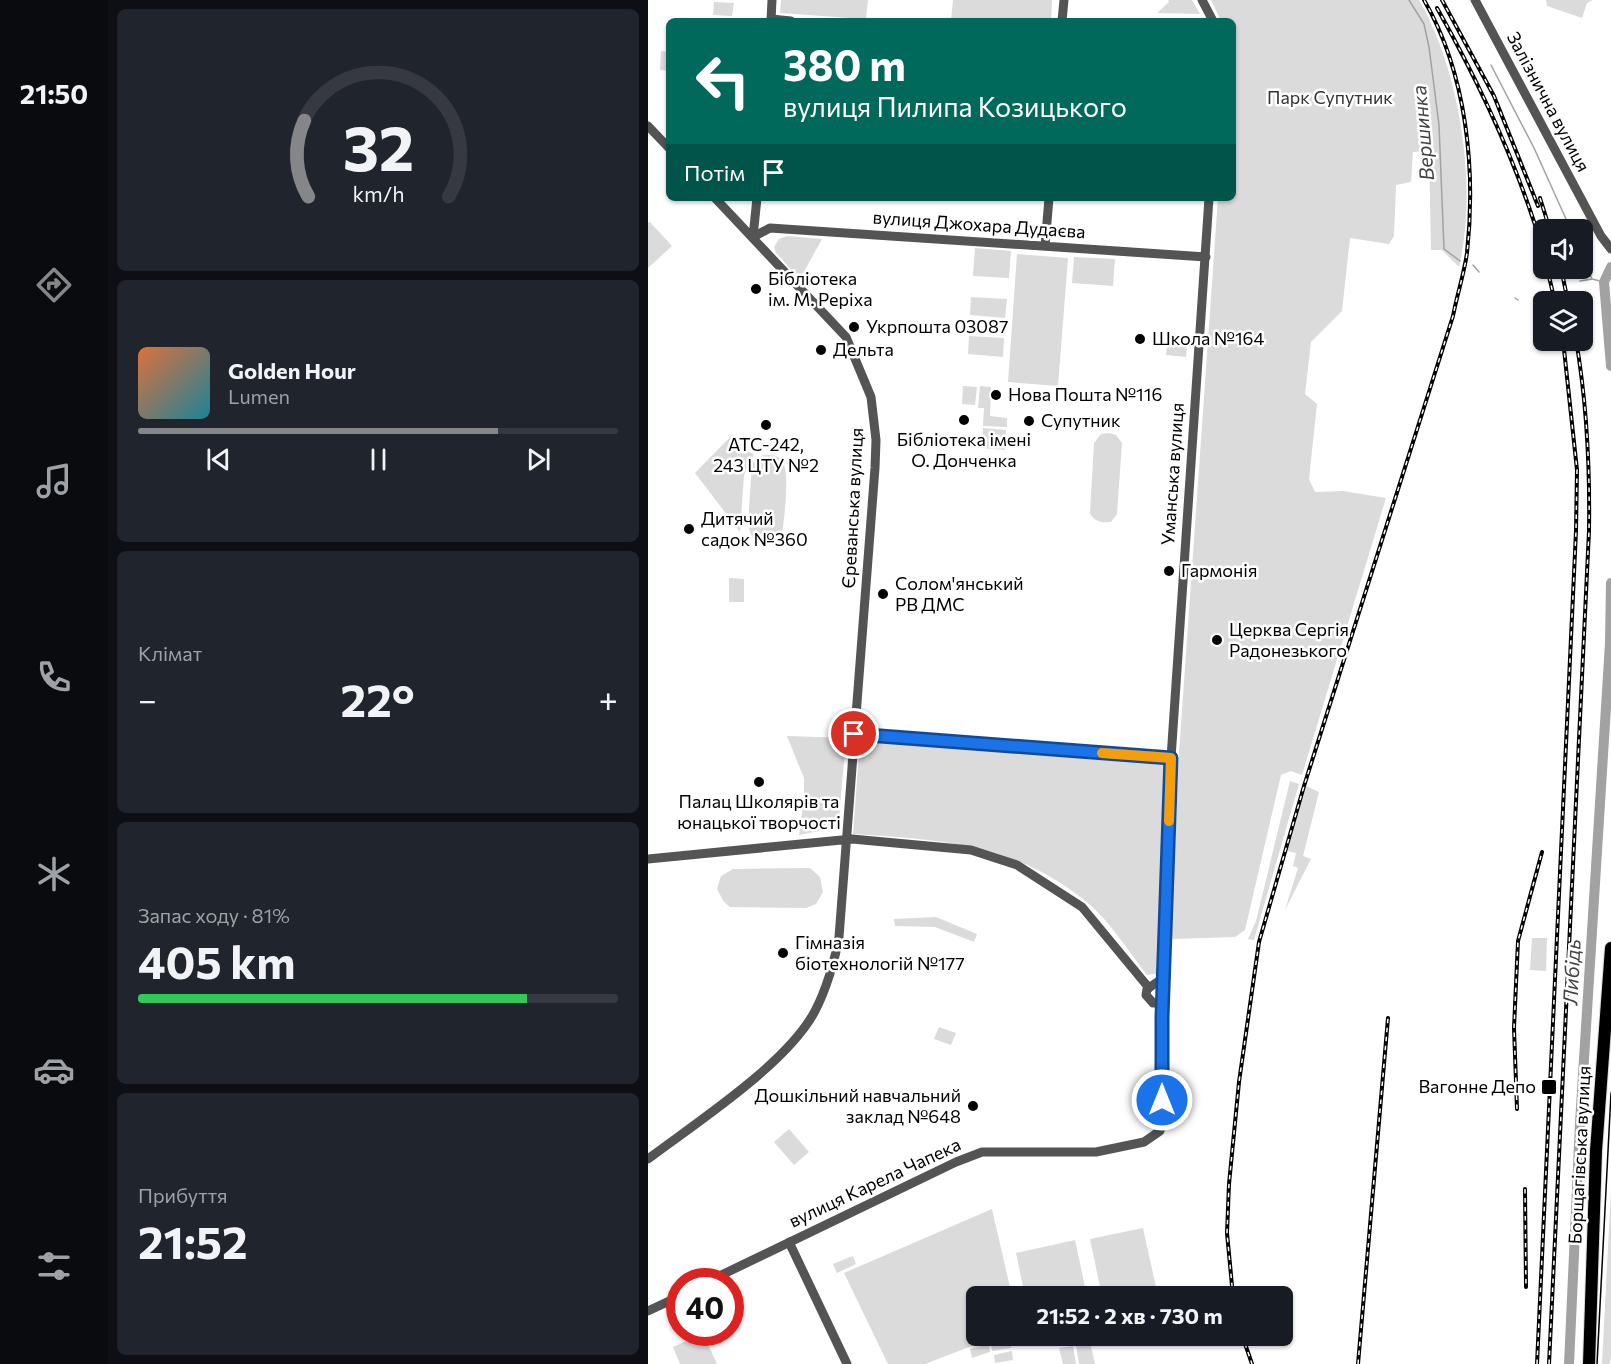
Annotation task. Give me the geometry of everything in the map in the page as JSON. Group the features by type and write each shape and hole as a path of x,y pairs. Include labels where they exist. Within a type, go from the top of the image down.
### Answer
{"main road":[{"name":"Борщагівська вулиця","path":"1589,1364 1596,1151 1611,948"}],"street":[{"path":"771,18 772,0"},
{"path":"1062,18 1064,0"},
{"path":"1202,0 1211,18"},
{"name":"Залізнична вулиця","path":"1475,0 1601,236 1611,249"},
{"path":"648,126 666,145"},
{"name":"Єреванська вулиця","path":"648,1159 776,1059 815,1010 838,944 876,440 871,397 850,345 839,328 719,201"},
{"path":"753,237 757,201"},
{"path":"1045,246 1049,201"},
{"name":"Уманська вулиця","path":"1162,1124 1162,1017 1171,758 1209,201"},
{"name":"вулиця Джохара Дудаєва","path":"753,237 770,228 1206,257"},
{"path":"854,734 1171,758"},
{"path":"648,859 846,839 971,850 1017,865 1082,907 1150,987 1161,988 1164,996 1159,1003 1153,1003"},
{"path":"1162,1017 1153,1003 1146,998 1150,987 1162,977 1165,968"},
{"name":"вулиця Карела Чапека","path":"736,1268 956,1162 982,1152 1096,1152 1144,1142 1156,1135 1162,1124"},
{"path":"789,1242 847,1364"},
{"path":"648,1311 666,1303"}],"green space":[{"path":"781,0 868,0 866,18 780,13"},
{"path":"953,0 1052,0 1051,18 951,18"},
{"path":"1168,0 1192,0 1200,14 1157,13 1169,2"},
{"name":"Парк Супутник","path":"1211,0 1419,0 1433,28 1455,94 1462,130 1467,201 1459,267 1442,250 1431,250 1429,151 1413,152 1411,182 1396,185 1394,236 1389,244 1350,238 1342,311 1311,342 1305,394 1317,404 1309,479 1315,492 1343,491 1386,498 1302,775 1291,771 1281,775 1245,930 1235,937 1171,939 1179,753 1218,201 1236,201 1236,18 1220,18"},
{"path":"1546,0 1593,0 1587,3 1582,18 1547,6"},
{"path":"714,2 734,3 732,16 713,15"},
{"path":"661,51 666,52 666,71 660,70"},
{"path":"650,222 672,246 648,268 648,223"},
{"path":"787,236 822,239 800,279 776,253 774,247 779,239"},
{"path":"975,248 1011,251 1009,278 973,276"},
{"path":"1017,254 1068,258 1058,386 1008,382"},
{"path":"1074,257 1115,259 1113,286 1072,283"},
{"path":"971,297 1007,299 1005,318 970,315"},
{"path":"969,336 1004,338 1003,357 968,354"},
{"path":"1168,336 1188,337 1186,357 1166,355"},
{"path":"963,386 977,387 975,405 962,404"},
{"path":"980,386 991,387 990,416 1007,418 1007,427 983,426 984,408 978,408"},
{"path":"983,428 1006,430 1005,450 982,448"},
{"path":"733,434 743,449 754,454 744,475 740,532 695,473"},
{"path":"1101,434 1116,435 1122,443 1117,514 1111,522 1104,522 1096,520 1090,513 1094,443"},
{"path":"763,455 779,457 786,473 782,534 768,544 760,543 752,538 748,525 752,464"},
{"path":"729,578 744,579 744,602 729,602"},
{"path":"787,736 846,738 839,819 834,828 799,835 804,778"},
{"path":"860,740 1168,764 1161,973 1147,975 1113,929 1089,904 1062,884 1034,868 978,848 918,839 853,834"},
{"path":"1290,781 1299,784 1254,940 1248,939 1256,921"},
{"path":"1306,786 1319,792 1303,856 1311,859 1285,910 1298,868 1293,866 1296,853 1287,851"},
{"path":"810,868 820,877 823,892 816,904 806,908 730,907 724,902 717,889 721,876 733,869"},
{"path":"936,917 977,934 974,942 935,927 895,926 894,919"},
{"path":"1532,938 1547,938 1546,971 1530,970"},
{"path":"939,1027 956,1033 951,1045 934,1039"},
{"path":"789,1129 809,1152 794,1165 774,1142"},
{"path":"1611,1189 1611,1355 1610,1364 1602,1364"},
{"path":"992,1209 1010,1286 966,1286 966,1346 972,1346 925,1364 888,1364 844,1273"},
{"path":"1143,1228 1156,1286 1100,1286 1090,1239"},
{"path":"1075,1240 1085,1286 1023,1286 1016,1253"},
{"path":"853,1256 856,1264 837,1273 833,1264"},
{"path":"709,1346 717,1364 680,1364 673,1347"},
{"path":"989,1346 990,1352 972,1358 970,1349"},
{"path":"991,1346 1011,1346 1011,1348 992,1351"},
{"path":"1073,1346 1076,1364 1063,1364 1059,1348"},
{"path":"1076,1346 1091,1346 1095,1364 1079,1364"},
{"path":"1012,1351 1013,1360 995,1363 994,1355"}],"waterway":[{"name":"Вершинка","path":"1409,0 1424,24 1429,47 1439,125 1444,249 1460,261"},
{"path":"1491,65 1534,148 1566,219"},
{"name":"Вершинка","path":"1473,265 1479,272"},
{"name":"Либідь","path":"1611,267 1604,282 1611,366"},
{"name":"Вершинка","path":"1580,281 1592,279 1604,282"},
{"name":"Либідь","path":"1569,1364 1580,1123 1610,643 1611,583"}],"tram line":[{"path":"1597,1364 1611,1093"}],"railway":[{"path":"1232,1286 1227,1233 1229,1184 1239,1082 1259,942 1304,786 1453,316 1467,253 1470,189 1465,123 1450,59 1439,29 1424,0"},
{"path":"1442,0 1494,96 1538,206"},
{"path":"1437,8 1498,128 1533,219"},
{"path":"1540,198 1547,219"},
{"path":"1550,279 1552,291"},
{"path":"1563,279 1566,291"},
{"path":"1537,1364 1576,531 1577,470 1564,351"},
{"path":"1549,1364 1589,531 1587,436 1578,351"},
{"path":"1517,1109 1514,1028 1518,941 1542,852"},
{"path":"1358,1364 1388,1018"},
{"path":"1525,1189 1526,1287"},
{"path":"1246,1346 1252,1364"}],"slow traffic":[{"path":"1102,753 1171,758 1169,821"}],"place":[{"name":"Бібліотека ім. М. Реріха","path":"756,289"},
{"name":"Укрпошта 03087","path":"854,327"},
{"name":"Школа №164","path":"1140,339"},
{"name":"Дельта","path":"821,350"},
{"name":"Нова Пошта №116","path":"996,395"},
{"name":"Бібліотека імені О. Донченка","path":"964,420"},
{"name":"Супутник","path":"1029,421"},
{"name":"АТС-242, 243 ЦТУ №2","path":"766,425"},
{"name":"Дитячий садок №360","path":"689,529"},
{"name":"Гармонія","path":"1169,571"},
{"name":"Солом'янський РВ ДМС","path":"883,594"},
{"name":"Церква Сергія Радонезького","path":"1217,640"},
{"name":"Палац Школярів та юнацької творчості","path":"759,782"},
{"name":"Гімназія біотехнологій №177","path":"783,953"},
{"name":"Вагонне Депо","path":"1549,1087"},
{"name":"Дошкільний навчальний заклад №648","path":"973,1106"}],"route":[{"path":"854,734 1171,758 1162,1017 1162,1100"}]}
